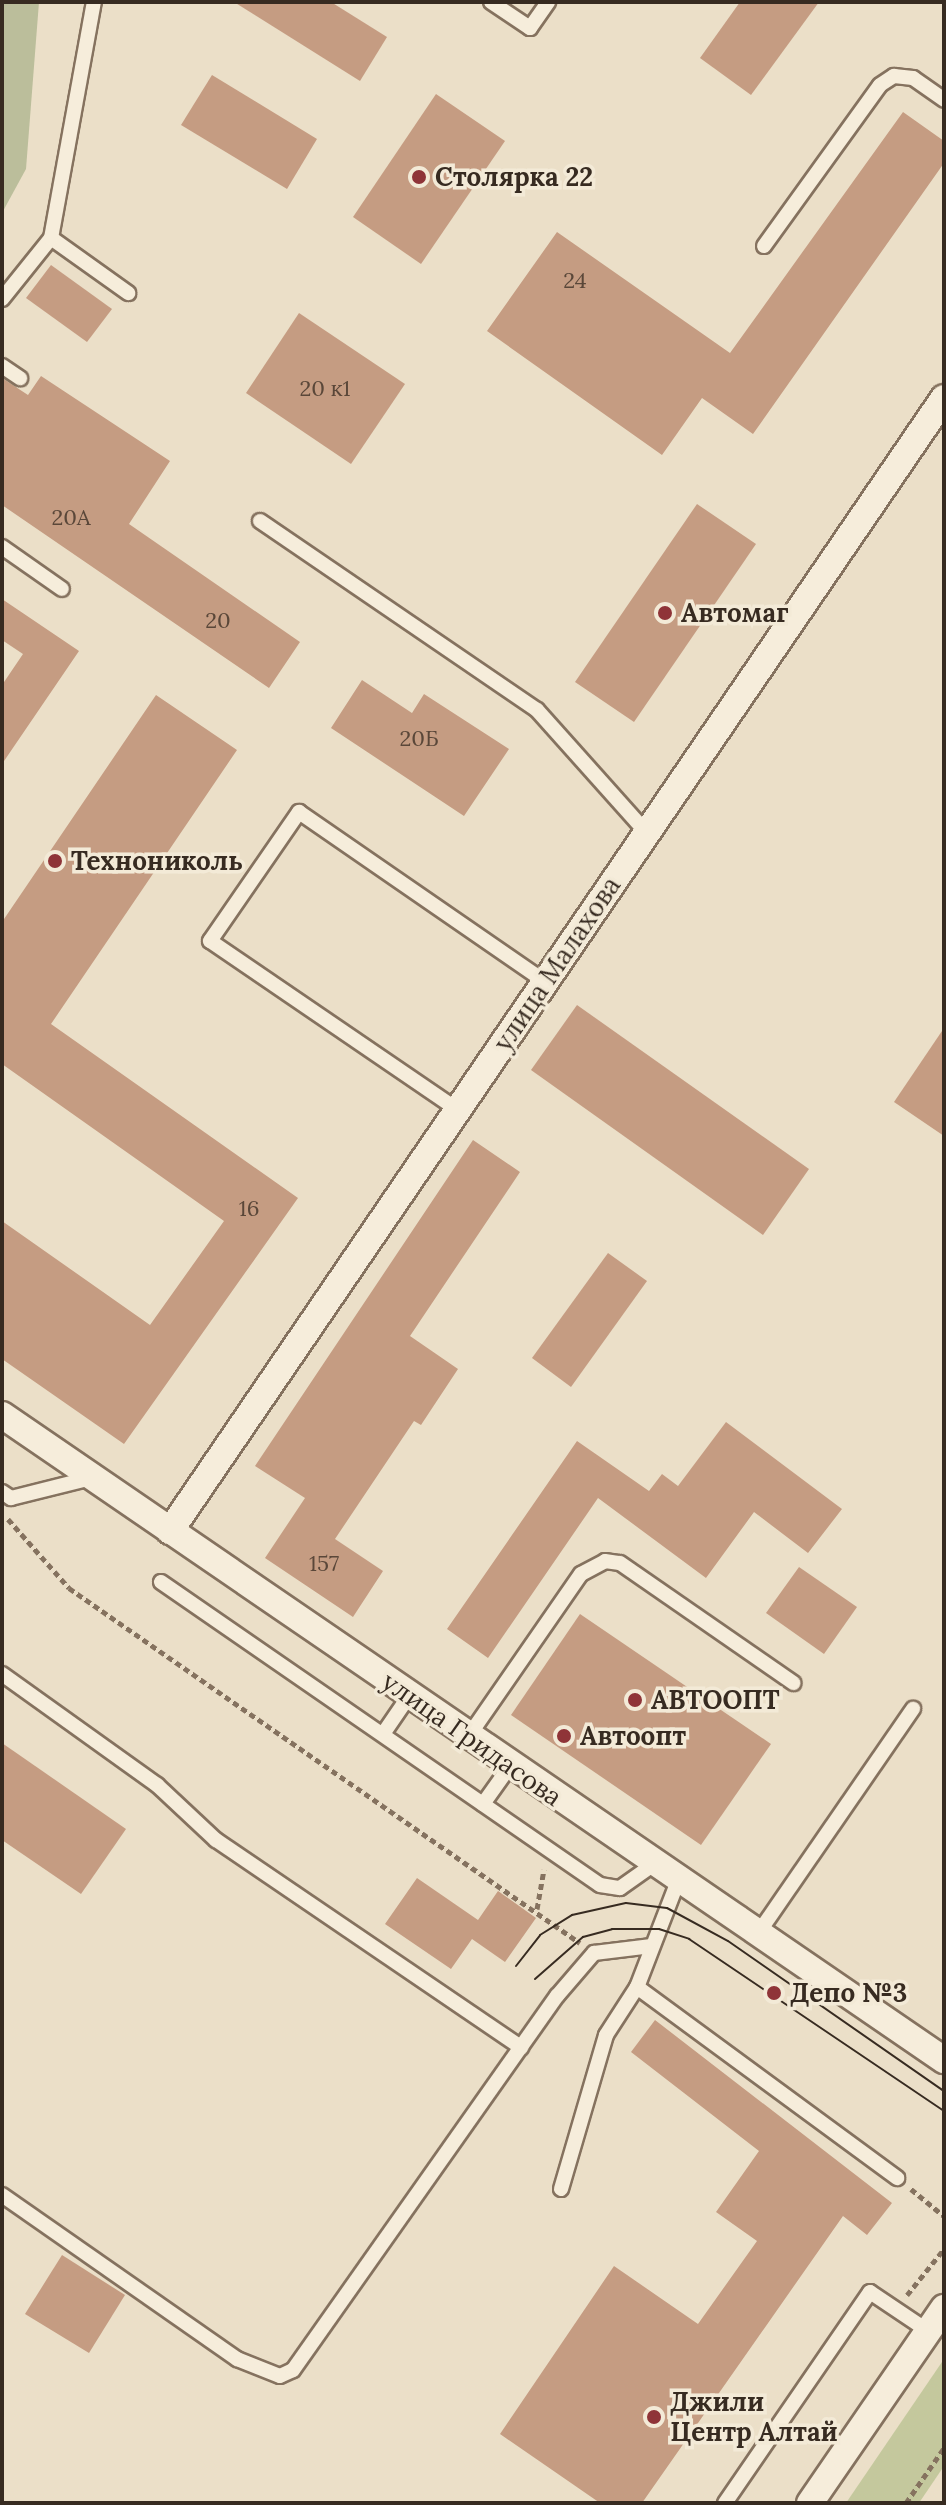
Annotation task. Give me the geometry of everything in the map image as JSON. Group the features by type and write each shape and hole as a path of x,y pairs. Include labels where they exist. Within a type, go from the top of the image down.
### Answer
{"street":[{"name":"улица Малахова","path":"170,1531 944,398"},
{"name":"улица Гридасова","path":"2,1415 510,1766 944,2060"},
{"path":"810,2503 944,2308"}],"lane":[{"path":"2,299 51,238 94,2"},
{"path":"491,2 530,28 548,2"},
{"path":"764,246 880,85 894,76 913,78 944,100"},
{"path":"51,238 128,293"},
{"path":"2,366 20,378"},
{"path":"260,521 537,710 647,833"},
{"path":"2,547 62,589"},
{"path":"458,1110 210,941 299,812 545,982"},
{"path":"2,1492 11,1498 91,1478"},
{"path":"468,1737 581,1574 605,1561 620,1563 793,1683"},
{"path":"161,1582 600,1885 620,1888 654,1864"},
{"path":"2,1674 157,1785 216,1840 521,2047"},
{"path":"383,1734 409,1696"},
{"path":"757,1935 913,1709"},
{"path":"483,1804 510,1766"},
{"path":"561,2189 606,2035 637,1987 678,1881"},
{"path":"2,2195 237,2359 280,2376 293,2370 521,2047 594,1953 652,1946"},
{"path":"637,1987 897,2178"},
{"path":"725,2503 870,2292 928,2331"}],"path":[{"path":"2,1513 69,1588 537,1909 594,1953"},
{"path":"897,2178 944,2216"},
{"path":"896,2309 944,2249"},
{"path":"906,2503 944,2448"}],"green space":[{"path":"2,2 39,2 26,169 2,213"},
{"path":"944,2359 944,2466 919,2503 846,2503"}],"building":[{"path":"234,2 331,2 387,37 360,81"},
{"path":"740,2 819,2 751,95 700,58"},
{"path":"212,75 317,139 287,189 181,125"},
{"path":"436,94 505,141 421,264 353,217"},
{"path":"903,112 944,141 944,163 753,434 702,398 662,455 487,331 557,232 730,353"},
{"path":"51,265 112,309 87,342 26,298"},
{"path":"299,313 405,384 351,464 246,393"},
{"path":"41,376 170,461 129,524 300,642 269,688 2,505 2,378 28,395"},
{"name":"Автомаг","path":"697,504 756,544 634,722 575,682"},
{"path":"2,599 79,651 2,764 2,685 23,654 2,640"},
{"path":"362,680 412,713 424,694 509,749 464,816 331,728"},
{"path":"156,695 237,750 51,1024 298,1198 124,1444 2,1359 2,1221 150,1325 224,1221 2,1064 2,922"},
{"path":"577,1005 809,1169 763,1235 531,1070"},
{"path":"944,1028 944,1136 894,1102"},
{"path":"473,1140 520,1172 410,1336 458,1369 421,1425 414,1421 335,1539 383,1571 353,1617 265,1558 305,1498 255,1466"},
{"path":"608,1253 647,1281 571,1387 532,1358"},
{"path":"726,1422 842,1509 808,1553 754,1512 706,1578 598,1498 488,1658 447,1629 577,1441 649,1491 662,1474 678,1486"},
{"path":"799,1567 857,1607 824,1654 766,1613"},
{"name":"АВТООПТ","path":"580,1614 771,1744 701,1845 511,1715"},
{"path":"2,1743 126,1829 81,1894 2,1840"},
{"path":"417,1878 478,1920 498,1891 536,1918 505,1962 472,1939 451,1969 385,1924"},
{"path":"655,2020 892,2203 867,2235 843,2216 642,2503 600,2503 500,2434 614,2266 698,2324 757,2241 716,2212 759,2151 631,2052"},
{"path":"62,2255 125,2295 89,2353 25,2314"}],"tram line":[{"path":"516,1966 540,1935 572,1915 626,1903 667,1908 728,1941 944,2091"},
{"path":"535,1979 583,1937 612,1929 659,1929 689,1939 944,2111"}],"place":[{"name":"Столярка 22","path":"419,177"},
{"name":"Автомаг","path":"665,613"},
{"name":"Технониколь","path":"55,861"},
{"name":"АВТООПТ","path":"635,1700"},
{"name":"Автоопт","path":"564,1736"},
{"name":"Депо №3","path":"774,1993"},
{"name":"Джили Центр Алтай","path":"654,2417"}]}
